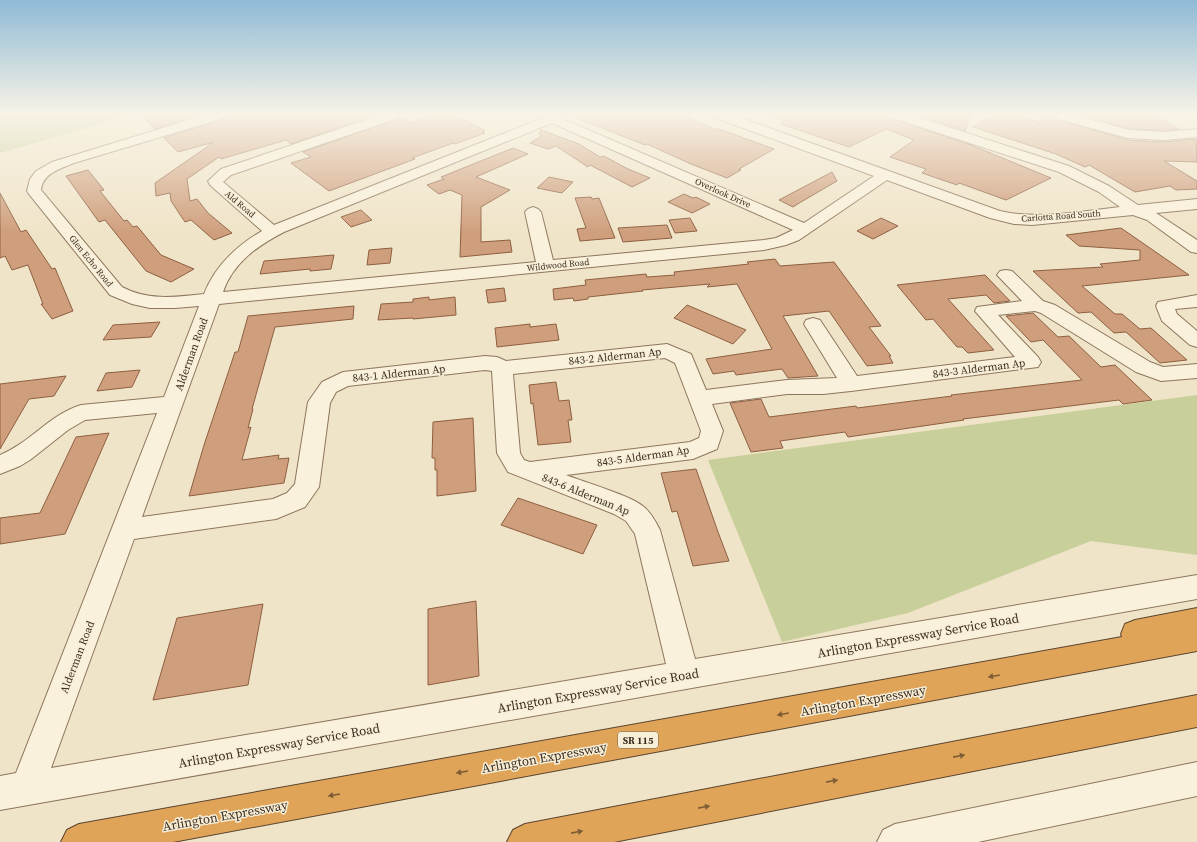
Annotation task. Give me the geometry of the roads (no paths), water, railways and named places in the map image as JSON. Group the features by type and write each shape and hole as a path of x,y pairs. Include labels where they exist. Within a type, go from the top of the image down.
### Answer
{"highway":[{"path":"1030,669 1128,635 1197,621"},
{"name":"Arlington Expressway","path":"80,842 1030,669 1197,637"},
{"path":"525,842 1197,711"}],"street":[{"name":"Glen Echo Road","path":"88,154 69,160 44,172 36,178 34,191 116,291 126,297 139,301 160,302 211,299"},
{"name":"Ald Road","path":"272,231 217,185 215,181 219,176 230,170 277,154"},
{"name":"Alderman Road","path":"13,791 125,530 218,281 229,264 243,250 272,231 290,222 463,154"},
{"name":"Overlook Drive","path":"640,154 805,229"},
{"name":"Carlotta Road South","path":"828,154 996,215 1014,219 1032,220 1197,204"},
{"path":"1020,154 1064,169 1104,189 1135,210 1153,217 1197,248"},
{"name":"Wildwood Road","path":"211,299 764,245 780,242 793,237 885,175"},
{"path":"1135,210 1138,218 1197,262"},
{"path":"533,212 546,267"},
{"path":"1006,275 1037,305 1048,309 1142,367 1161,374 1197,371"},
{"path":"1197,302 1165,306 1169,317 1197,341"},
{"name":"843-3 Alderman Ap","path":"699,398 787,387 822,388 1031,362 984,311 1037,305"},
{"path":"813,324 851,384"},
{"name":"843-2 Alderman Ap","path":"502,368 667,351 684,359 699,398"},
{"name":"843-1 Alderman Ap","path":"125,530 276,509 296,500 307,487 318,402 329,387 343,379 485,363 497,364 502,368"},
{"name":"843-6 Alderman Ap","path":"502,368 509,453 516,466 622,507 635,514 647,530 684,676"},
{"name":"843-5 Alderman Ap","path":"529,471 693,450 709,443 712,431 699,398"},
{"path":"0,465 21,455 34,446 56,426 68,418 81,413 173,404"},
{"name":"Arlington Expressway Service Road","path":"13,791 1197,587"},
{"path":"895,842 1197,779"}]}
